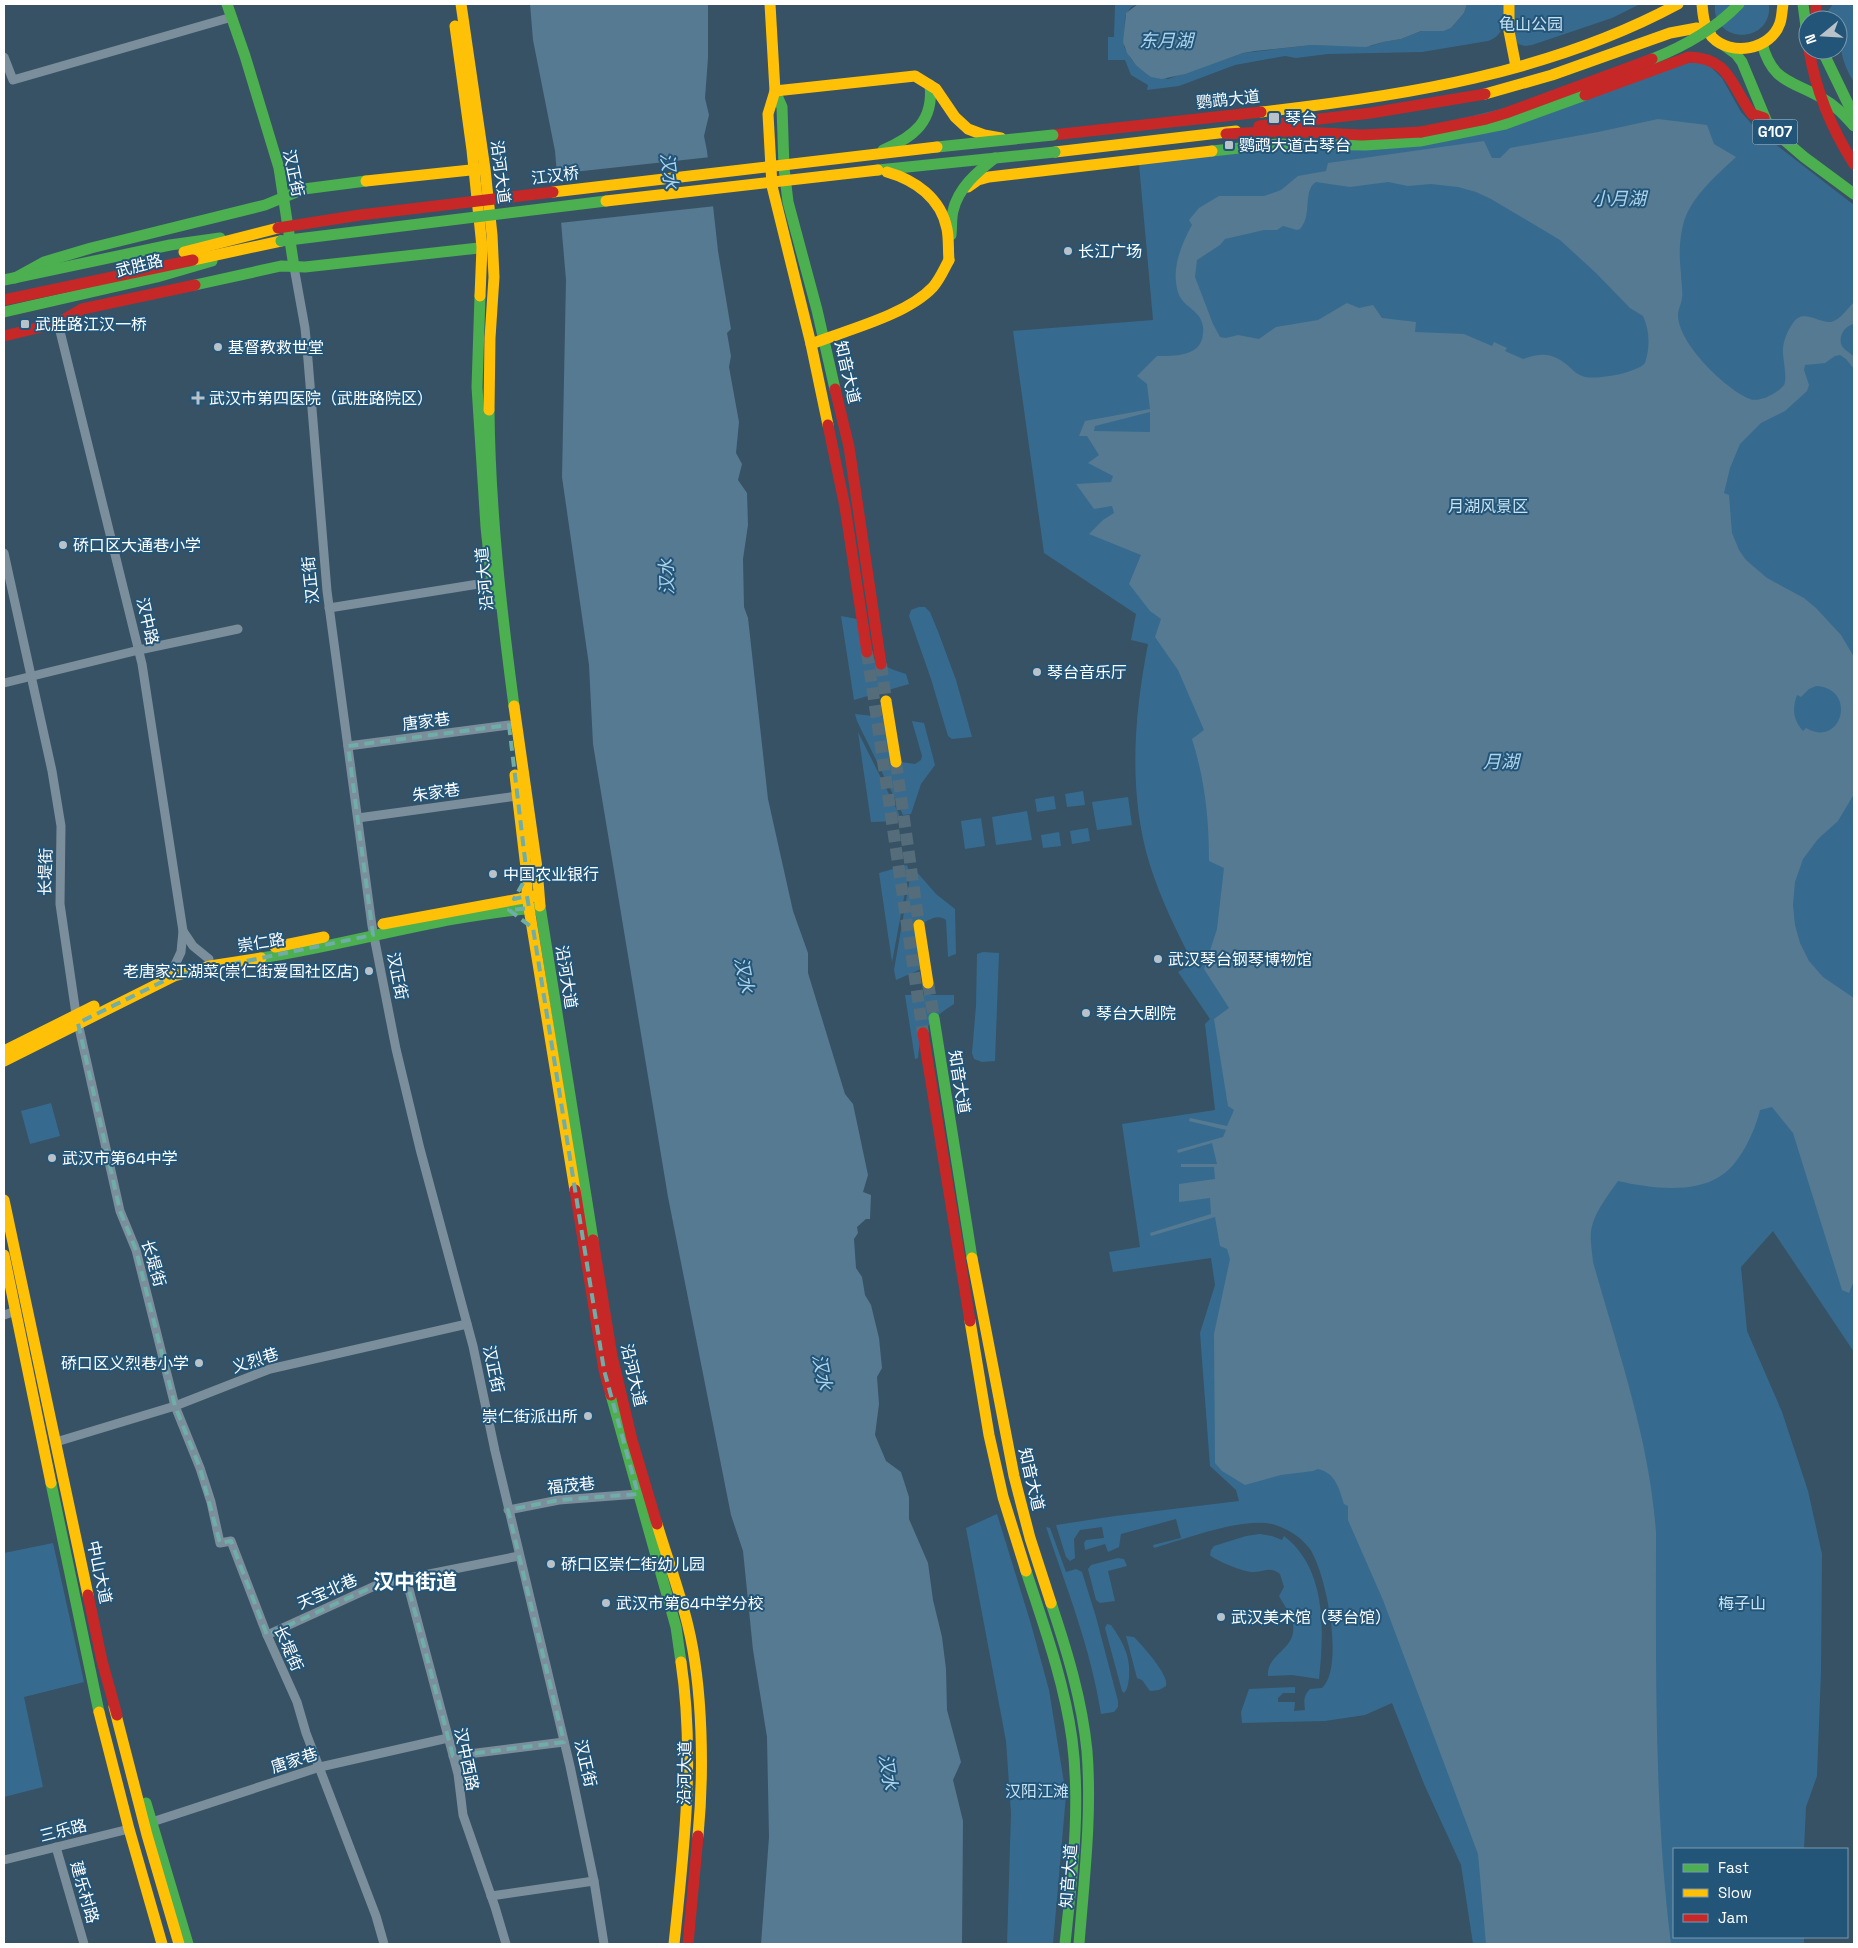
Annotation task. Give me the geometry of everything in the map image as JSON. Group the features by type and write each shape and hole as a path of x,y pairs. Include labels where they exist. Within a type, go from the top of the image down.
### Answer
{"main road":[{"name":"汉正街","path":"227,4 279,168 294,267"},
{"name":"沿河大道","path":"453,4 479,169"},
{"name":"沿河大道","path":"461,4 487,247 477,387 481,467 491,582 527,876 533,896 612,1356 634,1446 688,1627 696,1676 701,1739 699,1828 688,1944"},
{"name":"知音大道","path":"770,4 775,91 768,114 772,186 783,239 811,344 845,507 867,652"},
{"path":"1509,4 1509,30 1516,67"},
{"path":"1617,34 1656,4"},
{"path":"1617,34 1678,4"},
{"path":"1702,4 1704,23 1710,33"},
{"path":"1226,134 1281,131 1362,135 1421,132 1486,119 1662,55 1701,36 1739,4"},
{"path":"1725,46 1738,50 1751,49 1764,44 1777,31 1783,9 1791,4"},
{"name":"鹦鹉大道","path":"837,174 1226,134 1264,124 1371,113 1477,96 1552,75 1654,38 1685,29 1697,28 1710,33"},
{"name":"G107","path":"1710,33 1736,54 1742,62 1769,127 1804,158 1854,194"},
{"name":"鹦鹉大道","path":"836,157 1342,103 1447,85 1516,67 1617,34"},
{"path":"1764,44 1762,44 1767,64 1776,73 1832,104 1854,126"},
{"path":"962,191 978,180 989,177 1277,144 1366,146 1420,141 1505,124 1690,57 1703,57 1722,68 1728,74 1748,110 1752,114 1764,118"},
{"path":"1811,60 1819,97 1833,130 1854,164"},
{"path":"1826,60 1854,116"},
{"path":"775,91 915,76 936,89 955,117 968,128 984,135 1006,139"},
{"path":"874,153 897,145 916,132 925,119 931,104 930,85"},
{"name":"知音大道","path":"775,91 782,107 784,168 788,202 824,339 849,447 881,664"},
{"name":"江汉桥","path":"278,228 370,214 836,157"},
{"path":"811,344 899,310 933,287 949,260 953,209 962,191 980,170 995,158"},
{"path":"9,279 44,262 91,248 265,206 304,189 479,169"},
{"path":"877,170 904,177 919,184 931,196 940,210 946,226 949,260"},
{"name":"江汉桥","path":"281,241 837,174"},
{"name":"武胜路","path":"9,279 170,245 242,236 278,228"},
{"path":"4,300 199,254 242,236"},
{"name":"武胜路","path":"4,312 176,272 243,250 281,241"},
{"name":"沿河大道","path":"487,247 495,272 490,335 488,407 493,508 506,648 536,868 533,896"},
{"path":"82,309 281,266 305,267 487,247"},
{"path":"4,292 199,254 243,250"},
{"path":"4,336 58,323 82,309 111,288"},
{"path":"886,701 896,762"},
{"path":"495,907 514,896 527,876"},
{"name":"崇仁路","path":"495,907 533,896"},
{"path":"495,907 511,911 533,928"},
{"name":"崇仁路","path":"4,1051 174,976 210,966 295,953 407,918 495,907 535,908"},
{"name":"沿河大道","path":"535,908 533,928 548,1030 604,1370 676,1627 684,1681 688,1764 682,1871 674,1944"},
{"path":"920,926 928,983"},
{"name":"崇仁路","path":"4,1061 77,1018 173,969 209,959 373,930"},
{"name":"知音大道","path":"934,1018 994,1384 1013,1475 1023,1514 1074,1677 1083,1723 1088,1759 1090,1798 1079,1944"},
{"name":"知音大道","path":"923,1033 988,1435 1003,1497 1061,1681 1067,1707 1076,1778 1072,1862 1065,1944"},
{"name":"中山大道","path":"4,1200 82,1571 114,1707 127,1738 188,1944"},
{"name":"中山大道","path":"4,1255 98,1704 129,1829 162,1944"},
{"path":"114,1707 147,1835 179,1944"}],"street":[{"path":"4,57 13,80 232,17"},
{"name":"汉正街","path":"294,267 306,344 329,608 373,930 396,1049 420,1149 467,1324 508,1510 564,1742 594,1881 604,1944"},
{"name":"汉中路","path":"58,323 139,650 182,931 181,952 173,969"},
{"name":"长堤街","path":"4,553 52,771 61,826 60,904 77,1018 120,1211 136,1250 175,1406 203,1476 220,1543 231,1541 266,1635 297,1702 376,1916 384,1944"},
{"path":"329,608 491,582"},
{"path":"4,683 139,650 238,629"},
{"name":"唐家巷","path":"348,746 509,725"},
{"name":"朱家巷","path":"358,818 518,796"},
{"path":"182,931 193,946 209,959"},
{"path":"4,1315 16,1311"},
{"name":"义烈巷","path":"56,1442 175,1406 270,1369 467,1324"},
{"name":"福茂巷","path":"508,1510 559,1500 638,1494"},
{"name":"天宝北巷","path":"266,1635 379,1584 519,1556"},
{"name":"汉中西路","path":"406,1578 458,1774 463,1815 506,1944"},
{"name":"唐家巷","path":"152,1822 320,1767 448,1738"},
{"path":"453,1756 564,1742"},
{"name":"三乐路","path":"4,1860 129,1829"},
{"name":"建乐村路","path":"56,1847 84,1944"},
{"path":"491,1896 594,1881"}],"highlighted area":[{"path":"509,725 527,876 514,899 527,896 529,908 509,910 533,928 604,1370 638,1494 559,1500 508,1510 564,1742 453,1756 406,1578 379,1584 267,1635 231,1541 220,1543 200,1468 175,1406 136,1250 120,1211 78,1023 174,976 373,935 348,746"}],"green space":[{"path":"1138,4 1131,7 1125,16 1124,47 1131,59 1144,72 1168,79 1243,53 1312,45 1371,46 1401,39 1421,31 1444,31 1451,28 1464,13 1467,4 1505,4 1501,31 1488,41 1422,52 1328,54 1296,58 1285,56 1235,65 1179,86 1147,90 1148,85 1131,75 1125,60 1108,60 1108,37 1114,37 1115,5"},
{"name":"龟山公园","path":"1512,4 1640,4 1612,18 1525,46 1518,44 1511,32"},
{"path":"1715,4 1769,4 1768,17 1762,27 1753,33 1742,35 1731,33 1722,27 1716,17"},
{"path":"1833,4 1854,4 1854,82 1844,60 1848,60 1848,10 1829,10"},
{"name":"月湖","path":"1688,63 1703,63 1710,66 1722,78 1741,112 1757,130 1854,205 1854,1352 1773,1231 1741,1267 1747,1331 1782,1412 1808,1491 1822,1554 1821,1672 1817,1776 1806,1807 1804,1848 1673,1848 1673,1938 1804,1938 1804,1944 1473,1944 1461,1865 1424,1784 1392,1703 1365,1715 1325,1721 1242,1723 1241,1712 1249,1689 1295,1687 1295,1693 1283,1693 1278,1698 1278,1702 1295,1702 1294,1711 1305,1710 1306,1694 1310,1689 1322,1688 1329,1677 1333,1641 1331,1620 1322,1578 1310,1549 1283,1528 1272,1524 1260,1523 1213,1530 1154,1548 1153,1545 1181,1538 1176,1519 1121,1534 1119,1547 1108,1552 1105,1544 1085,1550 1084,1543 1086,1540 1104,1538 1102,1527 1080,1530 1074,1539 1075,1558 1070,1561 1066,1557 1056,1525 1239,1501 1236,1490 1210,1466 1200,1333 1215,1285 1211,1258 1113,1272 1109,1252 1140,1247 1122,1124 1215,1110 1205,1024 1210,1019 1178,972 1193,963 1158,888 1142,835 1138,808 1135,753 1139,698 1148,644 1131,640 1136,614 1044,553 1013,331 1153,320 1139,164 1293,147 1337,149"},
{"path":"925,607 930,612 939,634 956,680 972,737 952,739 948,736 909,616 911,610"},
{"path":"841,616 857,619 871,656 893,670 906,674 909,684 854,700"},
{"path":"855,714 883,717 893,761 915,764 921,760 922,756 912,721 924,723 935,765 921,784 911,814 903,815"},
{"path":"858,732 899,814 900,821 871,822"},
{"path":"1083,791 1085,805 1067,807 1065,794"},
{"path":"1054,796 1056,809 1037,812 1035,799"},
{"path":"1128,797 1132,825 1097,830 1092,802"},
{"path":"1027,811 1032,840 996,845 992,817"},
{"path":"981,818 985,846 965,849 961,821"},
{"path":"1088,828 1090,841 1072,844 1070,831"},
{"path":"1059,832 1061,846 1043,848 1041,835"},
{"path":"907,865 909,871 892,962 879,873"},
{"path":"915,870 936,894 955,909 956,954 948,957 946,920 936,917 929,920 919,925 921,969 896,980 894,970 911,872"},
{"path":"983,952 999,953 995,1061 982,1062 974,1059 972,1053 976,1006 977,954"},
{"path":"905,995 954,995 954,1004 933,1020 924,1032 918,1058 915,1059"},
{"path":"51,1103 60,1136 30,1144 21,1111"},
{"name":"汉阳江滩","path":"997,1514 1049,1690 1066,1795 1053,1944 1007,1944 1011,1813 1006,1741 966,1528"},
{"path":"1046,1527 1050,1528 1066,1572 1076,1569 1082,1572 1118,1701 1118,1707 1114,1712 1101,1714 1085,1643"},
{"path":"1260,1534 1282,1540 1284,1536 1298,1550 1308,1566 1315,1583 1320,1602 1322,1641 1319,1679 1292,1675 1268,1676 1272,1662 1286,1646 1293,1633 1291,1617 1279,1596 1284,1587 1280,1574 1270,1570 1245,1571 1210,1555 1214,1546 1246,1536"},
{"path":"53,1543 84,1682 24,1697 43,1787 4,1797 4,1553"},
{"path":"1118,1558 1124,1559 1127,1566 1108,1571 1115,1601 1100,1603 1096,1600 1088,1569 1091,1565"},
{"path":"1107,1624 1111,1625 1115,1631 1129,1663 1129,1678 1124,1693 1105,1628"},
{"path":"1126,1636 1134,1637 1149,1653 1164,1675 1166,1686 1159,1690 1150,1691 1142,1680 1137,1678"}],"water":[{"name":"汉水","path":"530,4 708,4 708,58 705,98 709,115 704,136 718,251 731,329 727,333 731,356 729,367 739,422 736,453 742,464 738,480 747,493 748,525 743,559 744,607 748,618 768,799 793,911 808,953 808,973 845,1094 853,1104 868,1175 863,1192 871,1195 870,1219 866,1219 857,1227 858,1233 854,1239 856,1268 862,1277 865,1295 871,1305 879,1338 882,1368 877,1377 879,1404 875,1435 886,1461 901,1472 909,1497 909,1519 928,1563 933,1600 942,1637 946,1669 947,1710 961,1762 953,1780 963,1821 962,1944 761,1944 769,1837 767,1737 753,1650 743,1551 731,1515 668,1197 593,744 589,665 562,477 566,280 555,151 533,40"},
{"name":"东月湖","path":"1138,4 1467,4 1464,13 1451,28 1444,31 1421,31 1401,39 1366,47 1312,45 1243,53 1185,74 1162,79 1151,77 1136,65 1127,53 1123,42 1126,13"},
{"name":"月湖","path":"1658,119 1707,125 1714,144 1736,157 1699,194 1684,221 1680,248 1682,294 1678,315 1680,326 1694,351 1716,375 1740,394 1756,400 1775,393 1784,385 1783,352 1785,338 1797,319 1806,316 1831,322 1841,316 1854,302 1854,324 1845,329 1841,335 1841,342 1843,347 1854,357 1854,369 1840,355 1825,363 1805,365 1804,370 1809,385 1807,391 1785,411 1761,423 1740,444 1730,468 1724,493 1729,495 1732,533 1739,550 1746,560 1767,578 1804,598 1816,608 1841,635 1854,657 1854,794 1838,821 1818,839 1803,859 1795,882 1793,905 1795,925 1800,943 1809,961 1823,977 1854,998 1854,1281 1849,1293 1842,1290 1793,1133 1772,1107 1760,1110 1746,1147 1727,1172 1719,1177 1696,1186 1683,1188 1643,1186 1618,1181 1600,1208 1591,1230 1593,1262 1632,1396 1653,1499 1656,1533 1656,1687 1661,1842 1671,1944 1486,1944 1478,1854 1383,1600 1348,1520 1348,1506 1344,1504 1336,1482 1329,1474 1318,1469 1281,1475 1245,1485 1222,1471 1215,1463 1214,1334 1230,1259 1227,1249 1220,1246 1215,1217 1151,1236 1150,1233 1211,1214 1210,1198 1179,1202 1179,1184 1215,1179 1214,1167 1181,1167 1181,1164 1217,1164 1212,1143 1178,1153 1177,1150 1223,1137 1226,1130 1189,1121 1190,1118 1227,1126 1234,1110 1228,1106 1214,1019 1229,1008 1204,969 1217,929 1224,868 1209,861 1205,800 1200,769 1192,739 1204,730 1178,670 1155,637 1161,619 1150,611 1129,584 1141,555 1089,534 1103,520 1114,513 1112,506 1094,509 1076,484 1111,482 1113,476 1088,463 1099,455 1087,436 1079,436 1085,421 1150,409 1147,384 1137,376 1157,356 1186,354 1198,347 1201,341 1202,321 1179,296 1176,283 1178,257 1192,225 1189,220 1199,208 1219,196 1264,196 1281,190 1298,176 1326,171 1328,163 1484,141 1492,158 1500,158 1510,148","holes":["1316,182 1350,187 1388,182 1408,186 1431,184 1458,187 1491,199 1560,240 1630,308 1643,316 1648,340 1645,363 1625,373 1605,377 1588,377 1580,375 1555,357 1540,355 1523,359 1505,351 1507,348 1494,342 1492,346 1464,334 1415,332 1416,322 1382,318 1373,305 1359,308 1347,303 1318,320 1276,327 1259,339 1238,335 1226,338 1220,337 1195,277 1197,260 1220,245 1225,239 1264,230 1277,230 1283,226 1297,230 1300,229 1306,217 1309,191","1150,412 1150,432 1094,431 1095,426","1816,686 1829,689 1837,696 1841,706 1840,716 1836,724 1829,731 1818,732 1806,728 1803,731 1797,723 1794,710 1797,695 1801,697 1809,689"]}],"pier":[{"path":"711,157 716,206 559,223 555,174"}],"tunnel":[{"path":"867,652 923,1033"},
{"path":"881,664 886,701"},
{"path":"896,762 919,925"},
{"path":"928,983 934,1018"}],"traffic: fast":[{"path":"227,4 279,168 294,267"},
{"path":"1652,59 1699,36 1739,4"},
{"path":"1803,4 1804,10"},
{"path":"1764,44 1762,44 1766,57 1778,73 1785,79 1827,101 1839,110 1854,126"},
{"path":"1725,46 1736,54 1742,62 1769,127 1804,157 1854,194"},
{"path":"1827,60 1854,116"},
{"path":"883,150 904,139 920,126 929,109 930,85"},
{"path":"775,91 782,107 784,168 788,202 817,310 835,389"},
{"path":"1212,151 1277,144 1366,145 1420,141 1505,124 1585,95"},
{"path":"937,147 1053,135"},
{"path":"878,170 1055,152"},
{"path":"951,235 952,214 959,195 975,175 995,158"},
{"path":"15,278 44,262 91,248 265,205 304,189 366,181"},
{"path":"281,241 606,201"},
{"path":"4,280 170,245 220,238"},
{"path":"195,285 281,266 305,267 488,247"},
{"path":"4,312 157,277 212,261"},
{"path":"480,296 477,387 486,527 494,604"},
{"path":"489,410 497,558 514,706"},
{"path":"540,906 593,1240"},
{"path":"261,958 433,923 537,908"},
{"path":"934,1018 972,1258"},
{"path":"611,1395 676,1627 681,1662"},
{"path":"51,1483 99,1712"},
{"path":"1026,1571 1059,1675 1072,1739 1075,1765 1076,1816 1065,1944"},
{"path":"1051,1603 1073,1676 1082,1713 1087,1751 1089,1799 1079,1944"},
{"path":"146,1803 188,1944"}],"traffic: slow":[{"path":"461,4 485,169 492,235 494,277 490,338 489,410"},
{"path":"770,4 775,91 768,114 772,186 811,344 828,425"},
{"path":"1509,4 1509,31 1516,67"},
{"path":"1261,112 1368,98 1475,78 1579,48 1629,28 1678,4"},
{"path":"1702,4 1703,17 1712,37 1729,47 1739,48 1750,48 1760,45 1768,39 1780,23 1783,4"},
{"path":"455,26 472,150 482,247 480,296"},
{"path":"1485,94 1552,75 1670,33 1697,28 1710,33"},
{"path":"775,91 915,76 936,89 955,117 968,129 984,135 1001,138"},
{"path":"1055,152 1236,131"},
{"path":"553,192 937,147"},
{"path":"968,187 978,180 989,177 1212,151"},
{"path":"366,181 480,169"},
{"path":"606,201 878,170"},
{"path":"887,172 917,185 933,199 944,218 947,229 949,260"},
{"path":"184,252 278,228"},
{"path":"193,260 281,241"},
{"path":"811,344 876,321 908,306 933,287 949,260"},
{"path":"886,701 896,762"},
{"path":"514,706 537,868 540,906"},
{"path":"515,775 527,876 527,896 575,1190"},
{"path":"383,924 535,896"},
{"path":"919,925 928,983"},
{"path":"275,947 324,937"},
{"path":"4,1061 174,976 210,966 261,958"},
{"path":"4,1051 94,1006"},
{"path":"4,1200 88,1595"},
{"path":"4,1255 51,1483"},
{"path":"972,1258 1014,1476 1030,1538 1051,1603"},
{"path":"970,1321 989,1435 1003,1497 1026,1571"},
{"path":"657,1524 685,1613 697,1676 701,1731 701,1785 698,1836"},
{"path":"674,1944 684,1838 688,1768 685,1697 681,1662"},
{"path":"114,1707 147,1835 179,1944"},
{"path":"99,1712 129,1829 162,1944"}],"traffic: jam":[{"path":"1816,4 1816,10"},
{"path":"1585,95 1689,57 1713,62 1721,68 1728,75 1752,114 1764,118"},
{"path":"1421,132 1506,113 1652,59"},
{"path":"1811,60 1820,95 1838,137 1854,164"},
{"path":"1259,126 1371,113 1485,94"},
{"path":"1053,135 1261,112"},
{"path":"1226,134 1281,131 1362,135 1421,132"},
{"path":"278,228 360,215 553,192"},
{"path":"4,300 193,260"},
{"path":"4,336 58,323 82,309 195,285"},
{"path":"835,389 849,447 881,664"},
{"path":"828,425 845,507 867,652"},
{"path":"923,1033 970,1321"},
{"path":"575,1190 604,1370 611,1395"},
{"path":"593,1240 612,1356 632,1440 657,1524"},
{"path":"88,1595 102,1661 117,1715"},
{"path":"688,1944 698,1836"}],"place":[{"name":"琴台","path":"1274,118"},
{"name":"鹦鹉大道古琴台","path":"1229,145"},
{"name":"长江广场","path":"1068,251"},
{"name":"武胜路江汉一桥","path":"25,324"},
{"name":"基督教救世堂","path":"218,347"},
{"name":"武汉市第四医院（武胜路院区）","path":"198,398"},
{"name":"硚口区大通巷小学","path":"63,545"},
{"name":"琴台音乐厅","path":"1037,672"},
{"name":"中国农业银行","path":"493,874"},
{"name":"武汉琴台钢琴博物馆","path":"1158,959"},
{"name":"老唐家江湖菜(崇仁街爱国社区店)","path":"369,971"},
{"name":"琴台大剧院","path":"1086,1013"},
{"name":"武汉市第64中学","path":"52,1158"},
{"name":"硚口区义烈巷小学","path":"199,1363"},
{"name":"崇仁街派出所","path":"588,1416"},
{"name":"硚口区崇仁街幼儿园","path":"551,1564"},
{"name":"武汉市第64中学分校","path":"606,1603"},
{"name":"武汉美术馆（琴台馆）","path":"1221,1617"}],"district":[{"name":"汉中街道","path":"415,1582"}],"water label":[{"name":"小月湖","path":"1619,199"}],"park label":[{"name":"月湖风景区","path":"1488,506"},
{"name":"梅子山","path":"1742,1603"}]}
